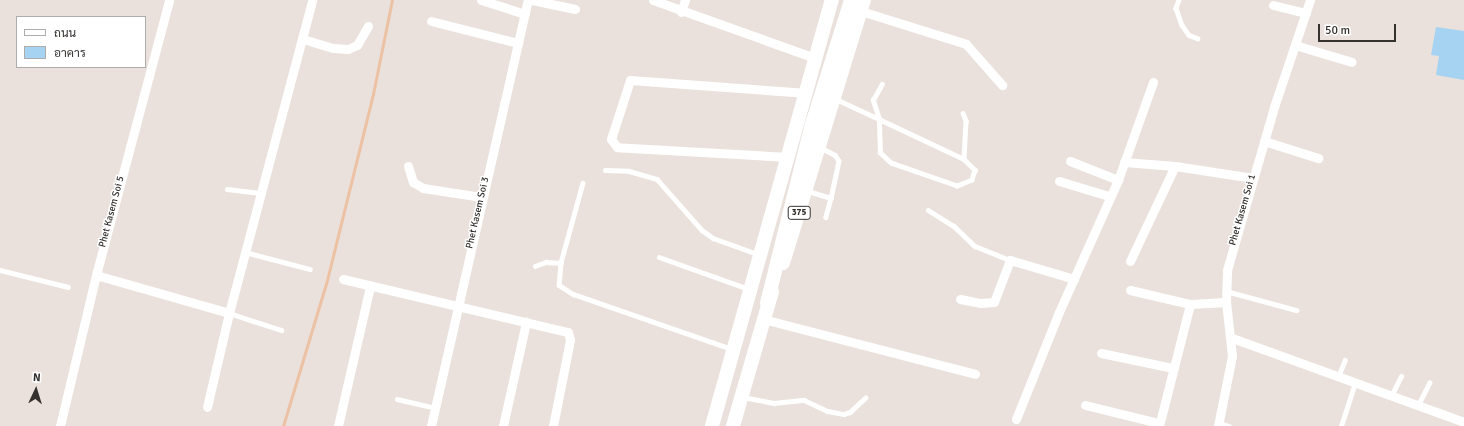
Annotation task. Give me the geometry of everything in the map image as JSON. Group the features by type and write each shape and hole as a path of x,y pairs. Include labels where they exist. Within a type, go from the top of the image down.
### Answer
{"main road":[{"name":"375","path":"712,426 832,0"},
{"path":"767,303 812,124 851,0"},
{"name":"375","path":"733,426 767,303 806,191 862,5"}],"street":[{"name":"Phet Kasem Soi 5","path":"60,426 89,293 96,275 169,0"},
{"path":"207,407 229,313 312,0"},
{"path":"481,0 525,14"},
{"name":"Phet Kasem Soi 3","path":"431,426 457,305 528,0"},
{"path":"532,0 575,8"},
{"path":"653,0 681,12 815,58"},
{"path":"681,12 685,0"},
{"name":"Phet Kasem Soi 1","path":"1218,424 1228,382 1232,338 1226,302 1230,255 1264,141 1310,0"},
{"path":"862,5 966,44 1002,85"},
{"path":"1273,5 1306,13"},
{"path":"431,21 518,42"},
{"path":"302,38 333,48 348,49 358,45 368,26"},
{"path":"1295,45 1352,62"},
{"path":"788,158 617,147 611,139 630,80 805,92"},
{"path":"1016,419 1109,196 1118,180 1153,82"},
{"path":"1264,141 1318,158"},
{"path":"1070,161 1118,180"},
{"path":"1124,162 1175,166 1253,178"},
{"path":"408,166 413,182 423,188 482,197"},
{"path":"1130,261 1175,166"},
{"path":"1059,181 1109,196"},
{"path":"960,299 980,303 994,302 1010,260 1074,279"},
{"path":"96,275 229,313"},
{"path":"343,279 564,330 570,335 552,426"},
{"path":"338,426 370,286"},
{"path":"1130,290 1190,304 1226,302"},
{"path":"1085,405 1159,424 1190,304"},
{"path":"763,319 976,374"},
{"path":"503,426 526,322"},
{"path":"1232,338 1464,422"},
{"path":"1101,353 1173,368"}],"lane":[{"path":"1179,0 1176,8 1182,25 1189,35 1196,38"},
{"path":"835,98 879,119 964,159 975,170 972,180 957,186 891,163 880,153 879,119 873,100 882,84"},
{"path":"963,113 966,121 964,159"},
{"path":"820,147 838,158 826,217"},
{"path":"605,170 629,171 657,179 702,230 713,238 760,255"},
{"path":"582,183 561,263 558,280 563,290 734,349"},
{"path":"227,189 261,193"},
{"path":"806,191 831,198"},
{"path":"928,210 947,220 975,246 1010,260"},
{"path":"245,252 310,269"},
{"path":"659,257 751,289"},
{"path":"534,266 546,262 561,263"},
{"path":"0,270 68,287"},
{"path":"1226,291 1296,310"},
{"path":"229,313 281,330"},
{"path":"1338,377 1345,360"},
{"path":"1391,396 1401,376"},
{"path":"1341,426 1356,383"},
{"path":"1418,405 1429,383"},
{"path":"741,396 774,403 804,400 828,411 844,414 850,412 865,398"},
{"path":"397,399 435,408"},
{"path":"1218,424 1230,426"}],"building":[{"path":"1436,27 1464,31 1464,80 1436,75 1439,56 1431,55"}],"waterway":[{"path":"283,426 327,280 373,94 392,0"}]}
